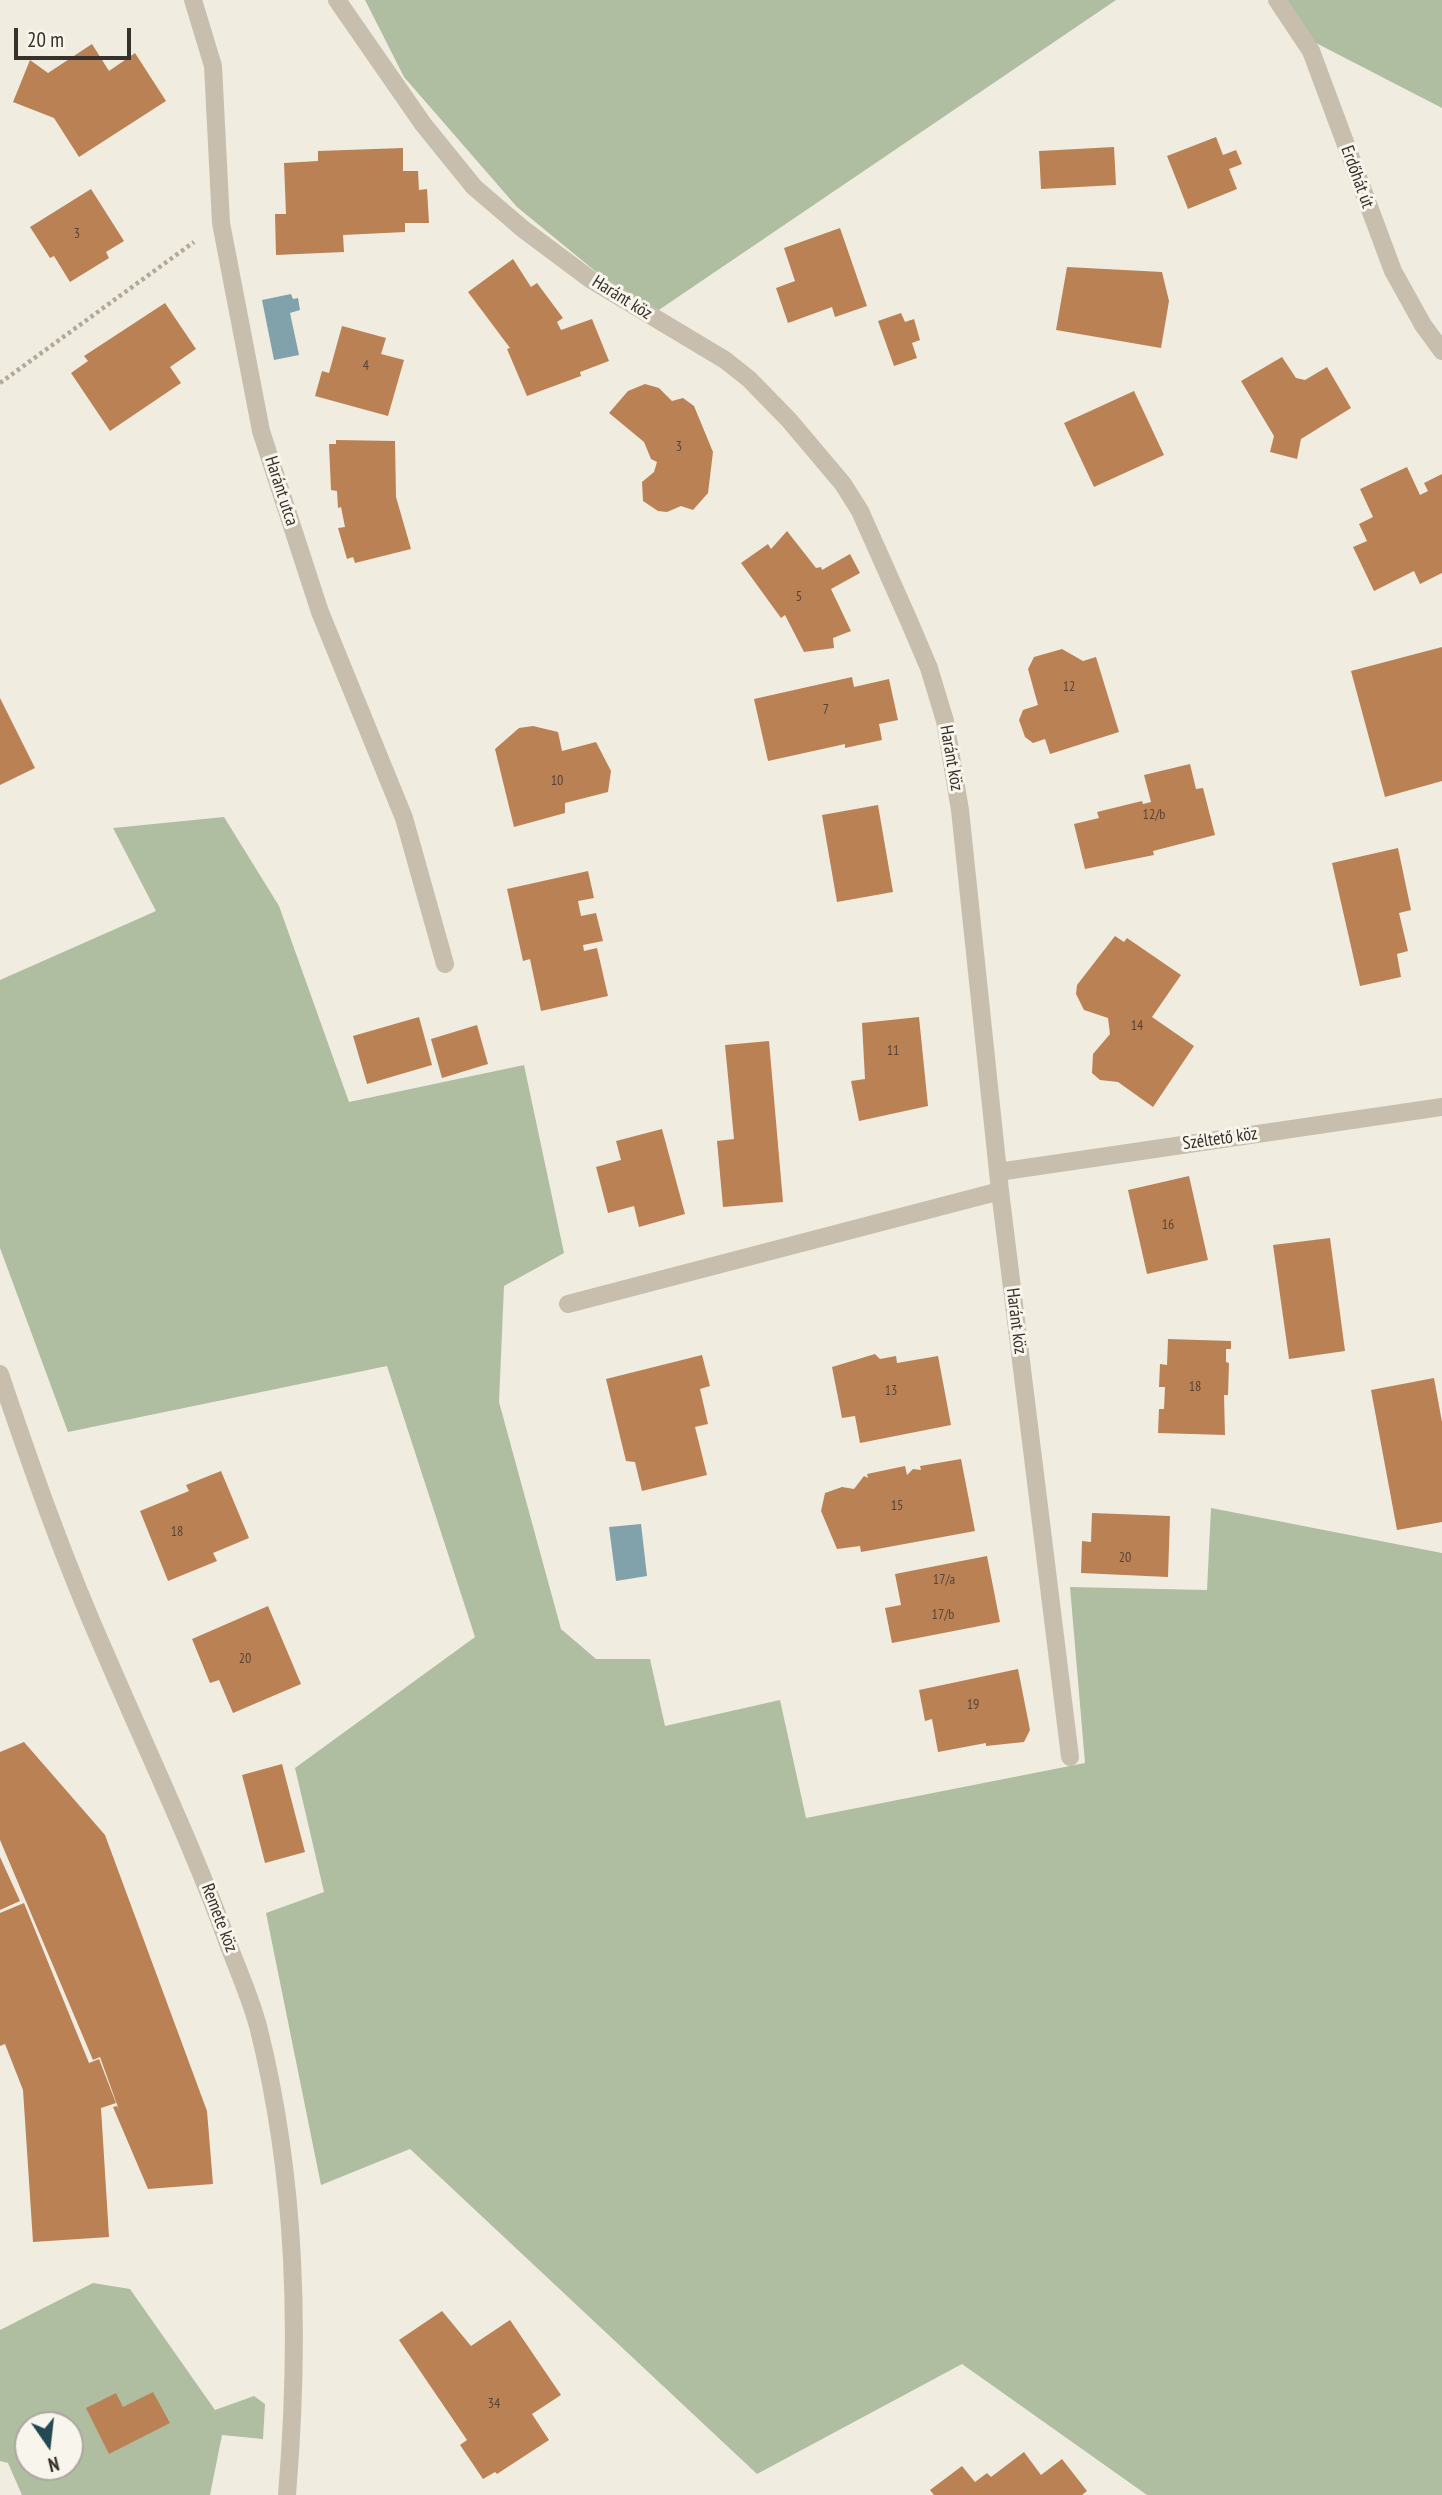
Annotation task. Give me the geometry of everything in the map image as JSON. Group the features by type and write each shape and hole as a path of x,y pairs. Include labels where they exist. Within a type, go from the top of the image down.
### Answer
{"street":[{"name":"Haránt utca","path":"193,0 213,66 221,223 261,431 320,612 404,818 445,964"},
{"name":"Haránt köz","path":"337,0 400,93 474,187 523,229 590,279 699,343 748,379 843,484 860,511 924,656 945,721 960,810 1000,1191 1070,1757"},
{"name":"Erdőhát út","path":"1277,0 1311,51 1392,271 1423,325 1442,351"},
{"name":"Széltető köz","path":"998,1172 1442,1107"},
{"path":"568,1304 1000,1191"},
{"name":"Remete köz","path":"0,1374 48,1513 105,1654 176,1812 257,2023 278,2115 295,2282 293,2420 287,2495"}],"path":[{"path":"0,383 221,223"}],"green space":[{"path":"365,0 1116,0 650,316 517,207 404,77"},
{"path":"1274,0 1442,0 1442,108 1316,43"},
{"path":"224,817 279,906 349,1102 524,1065 564,1253 504,1286 499,1402 561,1629 596,1659 650,1659 665,1726 780,1700 806,1818 1085,1763 1070,1587 1207,1590 1211,1508 1442,1553 1442,2495 1147,2495 962,2364 757,2474 410,2149 321,2185 266,1913 324,1892 295,1768 475,1637 387,1366 68,1432 0,1248 0,980 156,911 113,828"},
{"path":"93,2283 130,2289 215,2410 254,2396 265,2404 263,2439 222,2435 210,2495 22,2495 16,2481 84,2481 84,2411 14,2411 14,2477 8,2463 0,2461 0,2330"}],"water":[{"path":"291,294 293,299 298,298 300,310 290,313 299,355 274,360 262,300"},
{"path":"641,1524 647,1576 616,1581 609,1527"}],"building":[{"path":"92,44 109,71 135,53 166,101 79,157 54,118 13,102 30,60 48,73"},
{"path":"1216,137 1223,155 1236,150 1242,164 1229,169 1237,189 1188,209 1167,156"},
{"path":"1114,147 1116,185 1041,189 1039,151"},
{"path":"403,148 403,171 418,171 419,190 427,189 429,223 405,223 405,232 343,235 344,252 276,255 275,214 286,214 284,163 318,161 318,151"},
{"path":"91,189 124,241 106,252 109,258 70,282 54,256 50,258 30,227"},
{"path":"840,228 867,306 835,317 832,307 788,323 776,288 795,281 784,248"},
{"path":"513,259 531,287 537,283 563,318 557,322 561,330 592,319 609,361 580,372 581,376 527,396 507,349 510,348 468,292"},
{"path":"1067,267 1162,272 1169,301 1161,348 1056,330"},
{"path":"165,303 196,349 170,367 181,383 110,431 71,373 88,361 84,356"},
{"path":"901,313 905,322 914,319 920,340 912,343 917,358 894,366 878,321"},
{"path":"342,326 386,338 381,354 404,360 388,416 315,396 322,371 329,373"},
{"path":"1282,357 1296,378 1305,380 1327,367 1351,408 1301,439 1297,459 1270,452 1274,436 1241,381"},
{"path":"645,384 659,388 672,401 683,398 694,406 713,452 708,493 693,510 681,506 667,512 658,511 643,501 642,482 654,472 657,462 651,459 644,442 609,413 628,391"},
{"path":"1134,391 1164,455 1094,487 1064,423"},
{"path":"336,440 395,441 396,497 411,549 355,563 353,557 347,559 338,528 345,527 341,507 338,508 337,491 331,490 329,444 336,444"},
{"path":"1407,467 1420,495 1428,491 1424,483 1442,474 1442,573 1420,584 1414,571 1374,591 1353,547 1367,541 1359,524 1373,517 1360,489"},
{"path":"787,531 816,568 821,567 822,570 850,554 860,573 831,589 851,631 833,638 834,648 804,652 785,615 781,618 741,563 768,544 771,549"},
{"path":"1442,647 1442,781 1385,797 1351,671"},
{"path":"1062,649 1083,661 1096,657 1119,732 1050,754 1045,739 1033,743 1025,737 1019,720 1023,710 1038,705 1028,669 1034,657"},
{"path":"852,677 854,687 889,679 898,720 879,724 882,740 845,748 845,744 768,761 754,699"},
{"path":"0,698 35,768 0,785"},
{"path":"533,726 558,732 562,751 596,742 611,771 608,792 565,803 565,813 514,827 495,749 519,728"},
{"path":"1190,764 1196,789 1203,788 1215,835 1153,851 1154,855 1085,869 1074,824 1099,818 1097,812 1142,801 1143,804 1151,802 1144,775"},
{"path":"878,805 893,892 837,902 822,815"},
{"path":"1398,848 1411,910 1399,913 1408,951 1397,954 1401,977 1360,986 1332,863"},
{"path":"588,871 594,898 578,901 581,916 596,913 603,941 583,945 584,951 597,948 608,996 541,1011 530,959 523,961 507,889"},
{"path":"1115,936 1124,942 1127,938 1181,975 1152,1017 1194,1046 1153,1107 1118,1082 1100,1080 1092,1073 1093,1054 1110,1034 1108,1018 1084,1010 1076,994 1077,985"},
{"path":"419,1017 432,1065 367,1084 353,1036"},
{"path":"919,1017 928,1106 859,1121 851,1081 865,1079 862,1023"},
{"path":"477,1025 488,1064 442,1078 431,1039"},
{"path":"769,1041 783,1202 723,1207 717,1141 734,1139 725,1045"},
{"path":"662,1129 685,1214 639,1227 634,1206 608,1213 596,1167 621,1160 616,1141"},
{"path":"1189,1176 1208,1260 1147,1274 1128,1190"},
{"path":"1330,1238 1345,1351 1289,1359 1273,1245"},
{"path":"1168,1339 1231,1341 1231,1349 1226,1349 1226,1362 1229,1363 1228,1395 1224,1395 1225,1435 1158,1433 1159,1409 1164,1409 1165,1387 1159,1387 1160,1364 1167,1365"},
{"path":"875,1354 880,1359 896,1356 897,1363 938,1356 951,1425 860,1443 855,1416 842,1418 832,1367"},
{"path":"702,1355 710,1386 700,1389 708,1424 695,1427 707,1475 642,1491 635,1462 626,1461 606,1379"},
{"path":"1434,1378 1442,1422 1442,1522 1397,1530 1371,1390"},
{"path":"961,1459 975,1531 861,1552 860,1546 837,1549 821,1511 825,1493 842,1487 854,1489 864,1476 868,1478 867,1474 905,1466 907,1475 913,1469 921,1470 920,1466"},
{"path":"221,1471 249,1538 213,1553 217,1561 168,1581 140,1511 189,1491 186,1485"},
{"path":"1092,1513 1170,1516 1168,1577 1081,1573 1082,1541 1091,1542"},
{"path":"987,1556 1000,1622 892,1643 885,1608 901,1605 895,1574"},
{"path":"268,1606 301,1684 233,1713 219,1680 210,1683 192,1639"},
{"path":"1018,1669 1030,1730 1024,1742 986,1746 986,1743 938,1752 932,1719 925,1721 919,1690"},
{"path":"24,1742 105,1835 207,2111 213,2184 148,2189 113,2107 117,2106 119,2110 100,2057 93,2060 0,1840 0,1752"},
{"path":"282,1764 305,1852 265,1863 242,1775"},
{"path":"0,1857 20,1901 0,1910"},
{"path":"24,1903 89,2063 99,2059 116,2103 101,2108 109,2237 33,2242 23,2090 5,2044 0,2046 0,1913"},
{"path":"442,2311 471,2346 510,2320 561,2395 532,2414 549,2440 497,2474 495,2472 483,2479 460,2445 467,2440 399,2340"},
{"path":"153,2392 170,2423 109,2454 86,2408 116,2393 123,2407"},
{"path":"1024,2452 1041,2475 1062,2459 1087,2491 1082,2495 934,2495 930,2490 962,2466 975,2482 987,2473 991,2477"}]}
